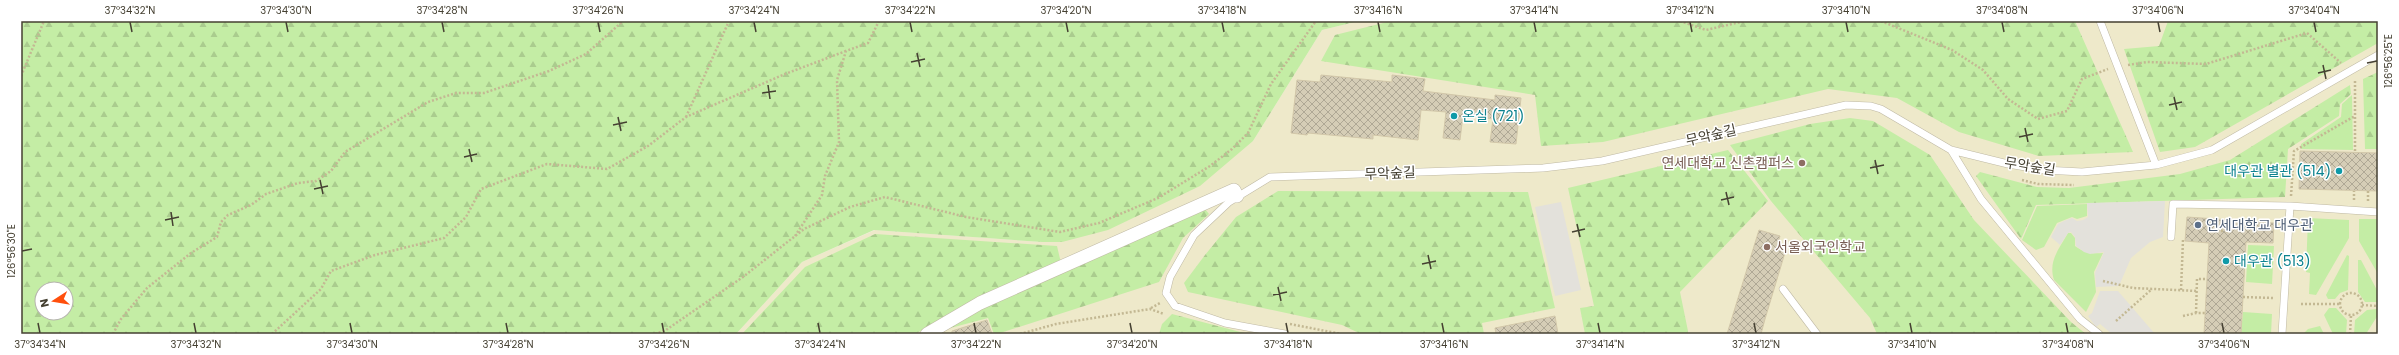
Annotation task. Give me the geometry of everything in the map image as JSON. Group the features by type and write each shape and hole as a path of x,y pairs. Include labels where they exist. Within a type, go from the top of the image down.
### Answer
{"street":[{"path":"927,334 980,303 1234,190 1238,196"}],"lane":[{"path":"2100,21 2156,165"},
{"name":"무악숲길","path":"1285,334 1225,323 1175,306 1166,293 1170,277 1194,235 1229,202 1270,177 1543,168 1602,161 1846,104 1871,106 1881,109 1952,150 2008,164 2044,170 2082,172 2156,165 2212,150 2378,55"},
{"path":"1952,150 1981,199 2080,319 2099,334"},
{"path":"2171,237 2173,204 2290,206 2378,212"},
{"path":"2282,334 2290,206"},
{"path":"1783,289 1817,334"}],"path":[{"path":"21,76 44,21"},
{"path":"113,334 120,319 147,288 192,253 217,238 221,222 228,215 251,205 266,194 298,183 316,181 331,171 345,152 428,102 456,93 484,93 549,71 586,54 623,21"},
{"path":"686,118 730,21"},
{"path":"272,334 321,289 331,271 375,256 444,238 466,217 481,189 547,164 607,168 648,146 686,118 785,74 868,43 879,21"},
{"path":"655,334 666,330 744,277 804,229 850,207 885,197 966,217 1060,232 1099,223 1158,198 1210,166 1232,149 1248,132 1271,84 1316,21"},
{"path":"1680,21 1706,30 1745,21"},
{"path":"793,238 822,195 825,176 839,142 840,117 837,80 846,51"},
{"path":"2355,77 2356,152"},
{"path":"2290,206 2294,150 2355,116"},
{"path":"2307,168 2312,162"},
{"path":"2354,190 2354,202"},
{"path":"2221,231 2228,231"},
{"path":"2181,290 2183,243"},
{"path":"2196,313 2197,279 2207,279"},
{"path":"2103,282 2133,288 2197,291"},
{"path":"2116,321 2153,288"},
{"path":"2350,293 2360,298 2362,305 2359,312 2351,316 2343,313 2339,304 2343,296 2350,293"},
{"path":"2243,296 2284,298"},
{"path":"1020,334 1056,324 1150,309 1162,301"},
{"path":"2301,304 2339,304"},
{"path":"2362,305 2378,306"},
{"path":"1150,309 1164,314"},
{"path":"2183,316 2196,313 2205,313"},
{"path":"2350,334 2351,316"}],"shaded area":[{"name":"연세대학교 신촌캠퍼스","path":"1359,21 2378,21 2378,334 736,334 802,262 875,230 1042,242 1253,141 1322,30"},
{"path":"2165,201 2163,237 2150,242 2131,258 2119,286 2096,287 2095,273 2104,252 2090,254 2084,252 2076,246 2075,237 2071,232 2068,233 2060,245 2051,237 2058,224 2072,218 2077,221 2088,217 2087,203"},
{"path":"1561,202 1581,290 1555,296 1535,207"},
{"path":"2100,291 2118,291 2155,334 2112,334 2100,324 2096,327 2088,316 2092,313"}],"green space":[{"path":"21,21 1359,21 1322,30 1253,141 1200,186 1108,230 1062,242 1042,242 874,230 802,262 736,334 21,334"},
{"path":"1391,21 2075,21 2133,152 2039,156 1959,132 1897,98 1828,89 1603,142 1541,146 1535,95 1321,61 1335,35"},
{"path":"2168,21 2378,21 2378,43 2195,147 2160,152 2124,49 2159,46"},
{"path":"2378,72 2378,149 2365,149 2363,79"},
{"path":"2350,85 2351,94 2340,104 2339,116 2288,149 2285,197 2036,205 2021,239 1976,176 1980,172 2037,187 2069,188 2180,174 2230,160"},
{"path":"2352,95 2353,150 2301,149 2301,144 2341,117 2342,104"},
{"path":"1850,118 1873,121 1930,155 1974,220 2071,322 2086,334 1877,334 1870,318 1771,201 1730,145 1810,124"},
{"path":"1728,150 1768,201 1680,292 1688,331 1687,334 1585,334 1580,308 1594,306 1568,188"},
{"path":"1278,191 1528,192 1555,308 1482,323 1484,334 1361,334 1342,325 1188,292 1184,283 1236,217"},
{"path":"2087,204 2087,216 2077,219 2072,217 2057,223 2044,247 2036,250 2022,240 2037,206"},
{"path":"1205,209 1209,214 1183,238 1159,282 997,334 994,334 988,318 943,330 983,305"},
{"path":"2308,218 2349,220 2349,238 2316,295 2309,294 2310,273 2306,272"},
{"path":"2359,219 2378,219 2378,274 2359,241"},
{"path":"2068,233 2071,233 2075,238 2075,246 2085,252 2103,253 2094,272 2096,292 2086,312 2054,280 2052,267 2053,261"},
{"path":"875,234 1057,246 1061,263 981,297 915,334 742,334 805,267"},
{"path":"2248,245 2274,246 2272,284 2246,282"},
{"path":"2347,255 2349,256 2348,290 2340,293 2335,299 2328,299 2326,295"},
{"path":"2358,260 2361,260 2378,292 2378,302 2365,302 2358,292"},
{"path":"2329,308 2336,308 2347,320 2346,334 2333,334 2324,315"},
{"path":"2377,309 2378,315 2366,334 2354,334 2355,320 2367,310"},
{"path":"2243,312 2272,314 2271,334 2241,334"},
{"path":"1172,314 1248,334 1159,334 1162,324"},
{"path":"2320,326 2324,334 2303,334 2308,329"}],"building":[{"path":"1321,75 1392,82 1392,75 1425,79 1423,91 1495,100 1495,95 1521,98 1516,144 1490,142 1493,119 1463,115 1460,140 1443,138 1446,112 1421,110 1418,140 1373,135 1373,139 1308,133 1307,135 1291,133 1297,80 1320,82"},
{"name":"대우관 별관 (514)","path":"2300,151 2378,153 2378,191 2299,189"},
{"name":"대우관 (513)","path":"2187,217 2274,223 2273,243 2246,242 2241,334 2204,334 2209,243 2185,241"},
{"path":"1759,230 1780,236 1778,243 1787,246 1761,334 1727,334"},
{"path":"1555,316 1558,334 1496,334 1495,328"},
{"path":"987,320 992,334 952,334 952,331"}],"place":[{"name":"온실 (721)","path":"1454,116"},
{"name":"연세대학교 신촌캠퍼스","path":"1802,163"},
{"name":"대우관 별관 (514)","path":"2339,171"},
{"name":"연세대학교 대우관","path":"2198,225"},
{"name":"서울외국인학교","path":"1767,247"},
{"name":"대우관 (513)","path":"2226,261"}]}
